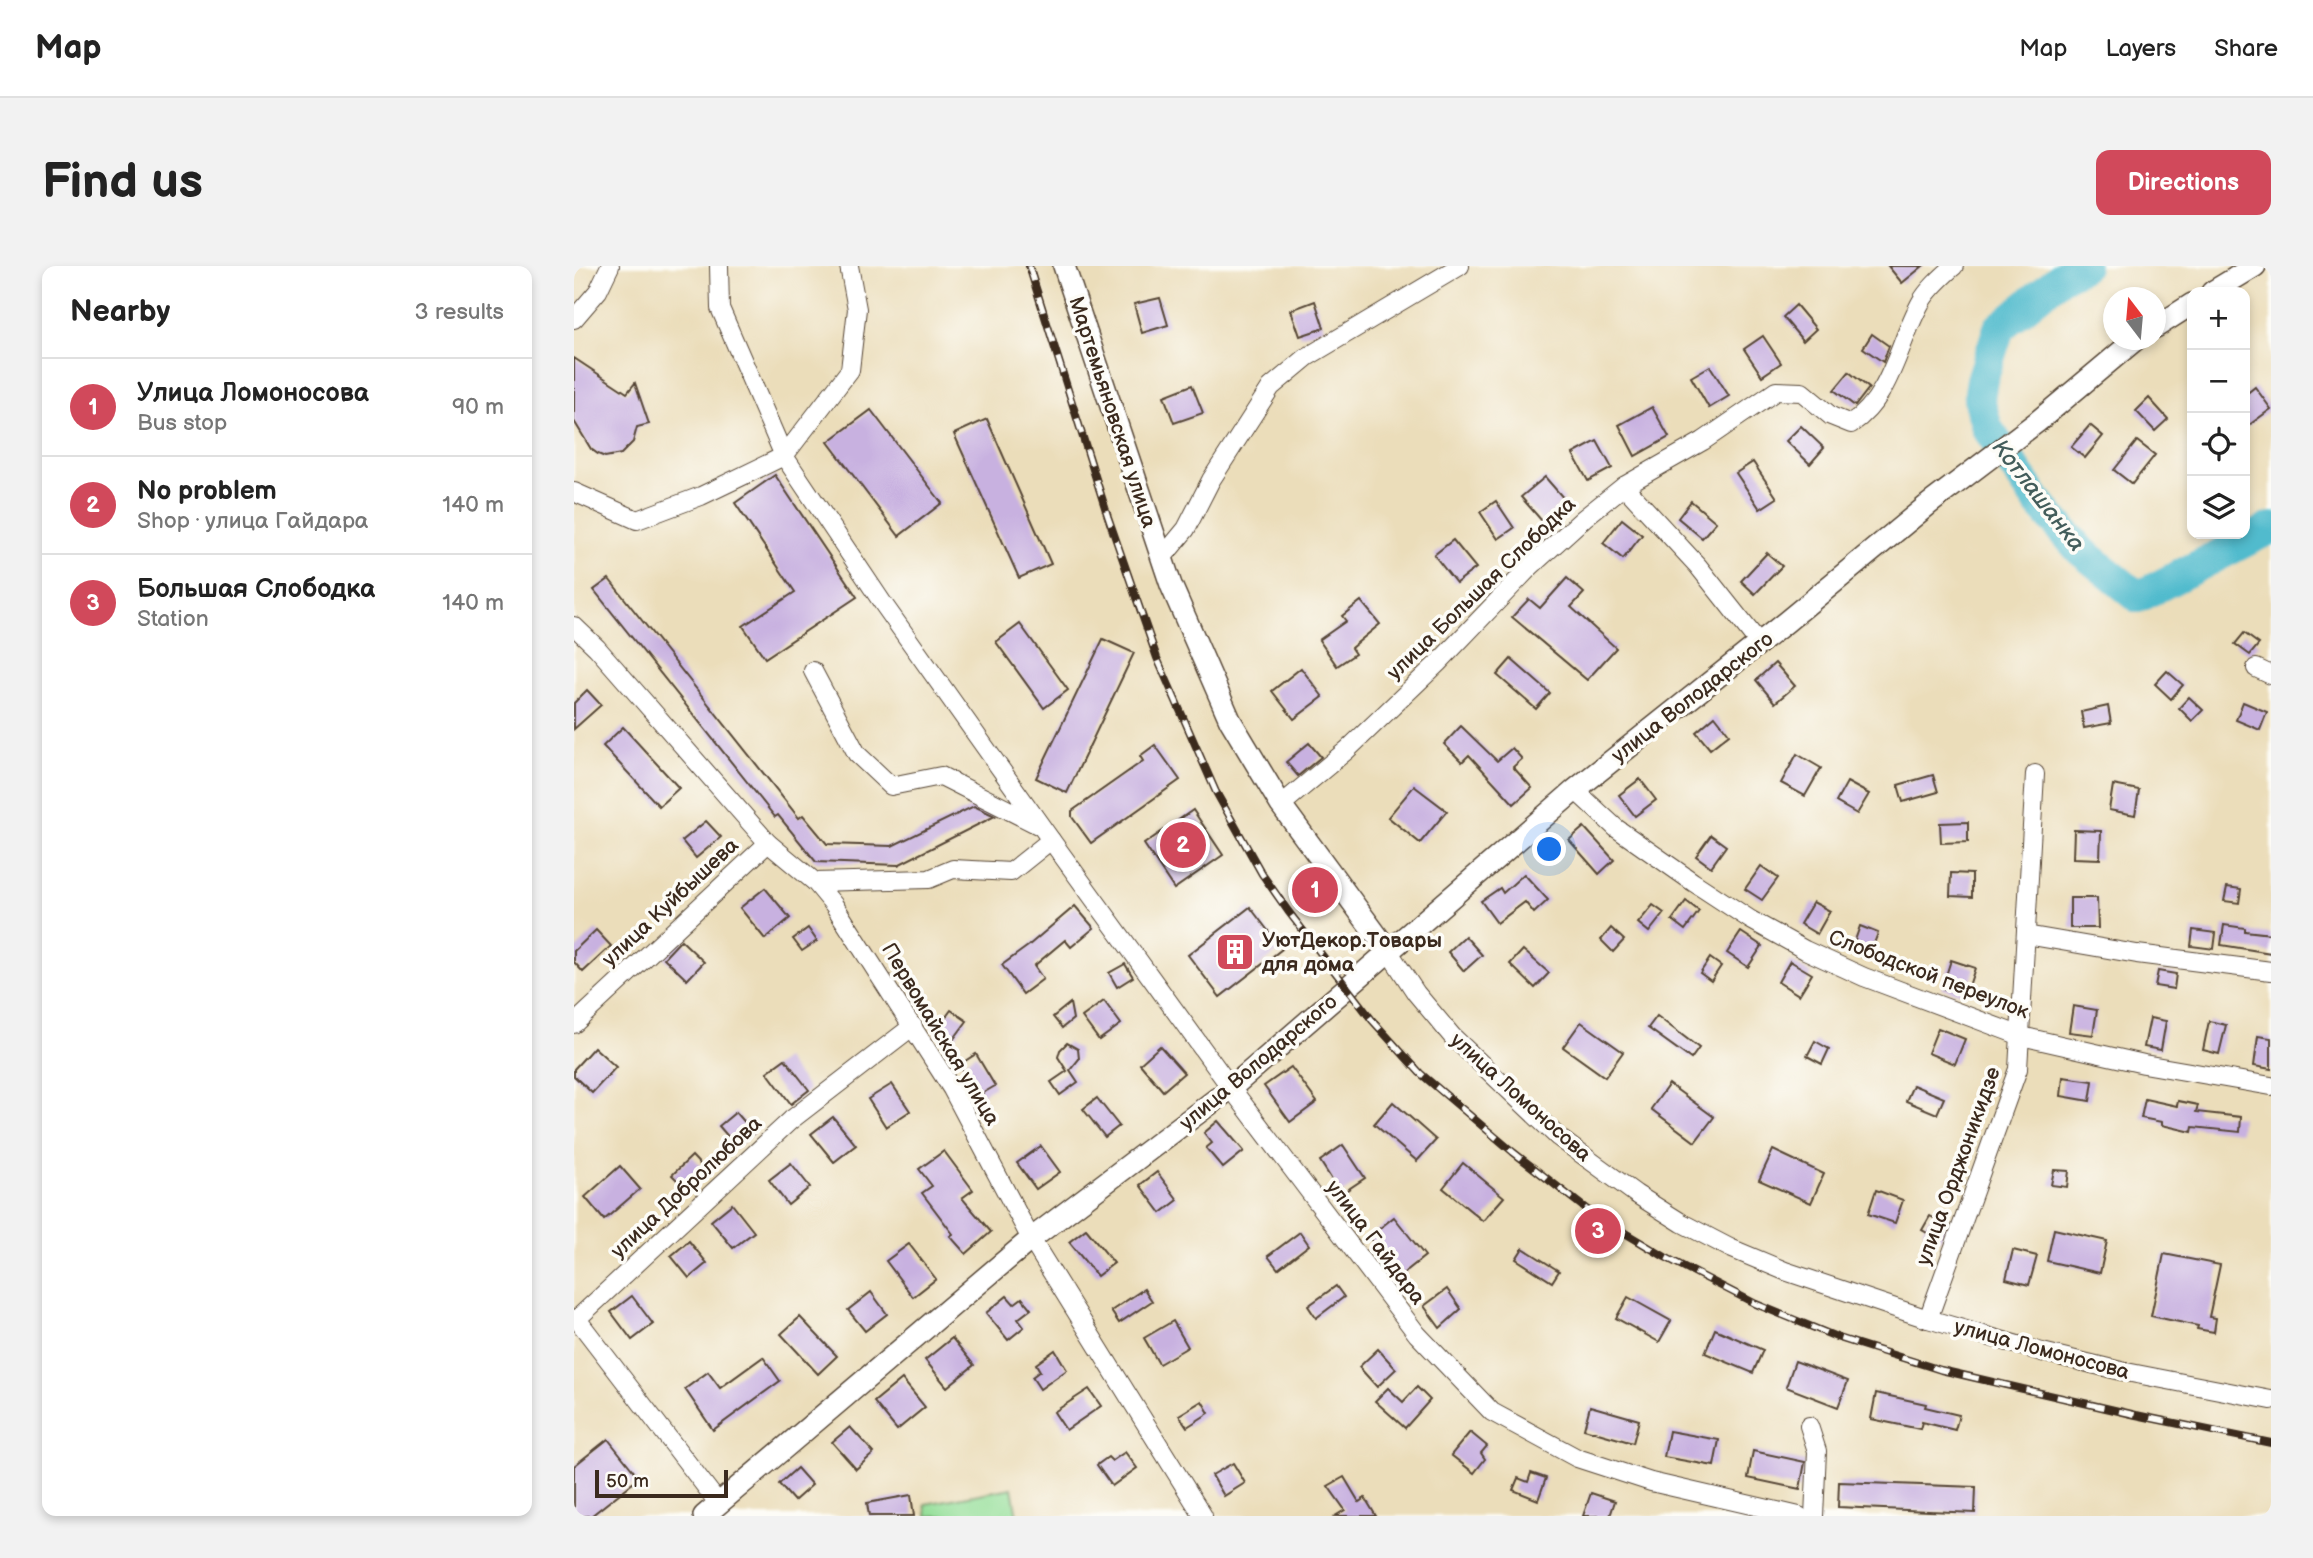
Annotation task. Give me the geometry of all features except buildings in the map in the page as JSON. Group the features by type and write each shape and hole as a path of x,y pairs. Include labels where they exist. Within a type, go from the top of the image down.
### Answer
{"main road":[{"name":"Мартемьяновская улица","path":"1064,266 1162,558"},
{"path":"2220,287 2255,266"},
{"path":"2166,320 2187,307"},
{"name":"улица Володарского","path":"712,1510 1031,1239 1231,1088 1574,790 1929,504 2037,422 2123,350"},
{"name":"улица Ломоносова","path":"1162,558 1189,628 1230,720 1281,805 1389,952"}],"street":[{"path":"574,318 598,291 610,266"},
{"name":"улица Гайдара","path":"719,266 720,308 784,456 884,605 1046,833 1231,1088 1418,1334 1492,1412 1577,1458 1651,1482 1799,1516"},
{"path":"574,492 637,520 701,496 784,456 850,370 857,309 849,266"},
{"path":"1162,558 1186,528 1211,480 1270,387 1307,357 1460,266"},
{"name":"улица Большая Слободка","path":"1281,805 1347,750 1438,663 1531,566 1624,486 1703,441 1776,391 1802,391 1831,416 1851,424 1864,416 1885,386 1921,300 1954,266"},
{"path":"1624,486 1698,566 1759,643"},
{"name":"Первомайская улица","path":"574,626 606,658 768,843 815,882 834,905 952,1089 1031,1239 1203,1516"},
{"path":"813,671 857,754 891,786 940,776 1046,833 1011,872 953,869 929,879 815,882"},
{"name":"улица Орджоникидзе","path":"1928,1319 2018,1069 2035,774"},
{"name":"Слободской переулок","path":"1574,790 1616,828 1751,920 1805,950 1864,977 2021,1036 2144,1064 2271,1086"},
{"name":"улица Куйбышева","path":"577,1014 768,843"},
{"path":"2026,935 2137,954 2271,971"},
{"name":"улица Ломоносова","path":"1389,952 1416,993 1485,1069 1558,1137 1636,1194 1682,1223 1730,1248 1785,1271 1928,1319 2042,1352 2120,1371 2271,1400"},
{"name":"улица Добролюбова","path":"712,1510 577,1319 791,1120 913,1026"},
{"path":"1809,1426 1817,1451 1814,1516"}],"green space":[{"path":"1012,1488 1017,1516 927,1516 925,1504"}],"waterway":[{"name":"Котлашанка","path":"2083,266 2060,278 1999,328 1982,380 1979,399 1987,428 2039,503 2080,550 2138,597 2271,528"}],"railway":[{"path":"1029,266 1108,517 1157,658 1216,792 1262,874 1288,911 1372,1020 1420,1073 1513,1152 1590,1212 1665,1257 1756,1304 1839,1338 1941,1370 2271,1443"}],"place":[{"name":"No problem","path":"1183,845"},
{"name":"Улица Ломоносова","path":"1315,890"},
{"name":"УютДекор.Товары для дома","path":"1235,952"},
{"name":"Большая Слободка","path":"1598,1231"}]}
